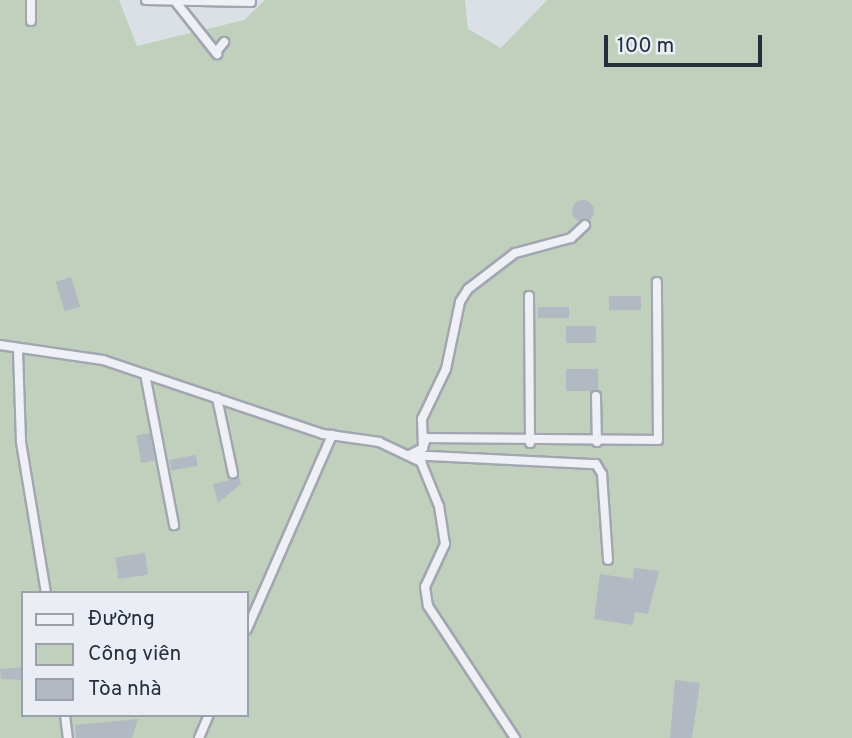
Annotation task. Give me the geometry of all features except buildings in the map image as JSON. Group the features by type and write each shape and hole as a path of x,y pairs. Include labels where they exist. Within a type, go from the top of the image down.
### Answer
{"street":[{"path":"31,0 31,21"},
{"path":"146,0 251,2"},
{"path":"176,1 216,53 224,42"},
{"path":"423,447 422,419 446,369 460,302 468,289 515,253 571,239 585,225"},
{"path":"409,454 423,447 426,439 530,443 660,439 657,282"},
{"path":"529,296 530,443"},
{"path":"0,345 18,351 103,360 332,435 379,442 409,454 596,464 603,474 608,560"},
{"path":"18,351 21,442 46,591"},
{"path":"145,374 174,525"},
{"path":"596,396 597,442"},
{"path":"218,398 233,473"},
{"path":"248,627 332,435"},
{"path":"409,454 428,474 445,533 446,544 425,587 428,606 515,738"},
{"path":"65,717 68,738"},
{"path":"199,738 208,717"}],"green space":[{"path":"0,0 119,0 137,46 244,20 265,0 465,0 468,29 501,48 547,0 852,0 852,738 0,738"}]}
